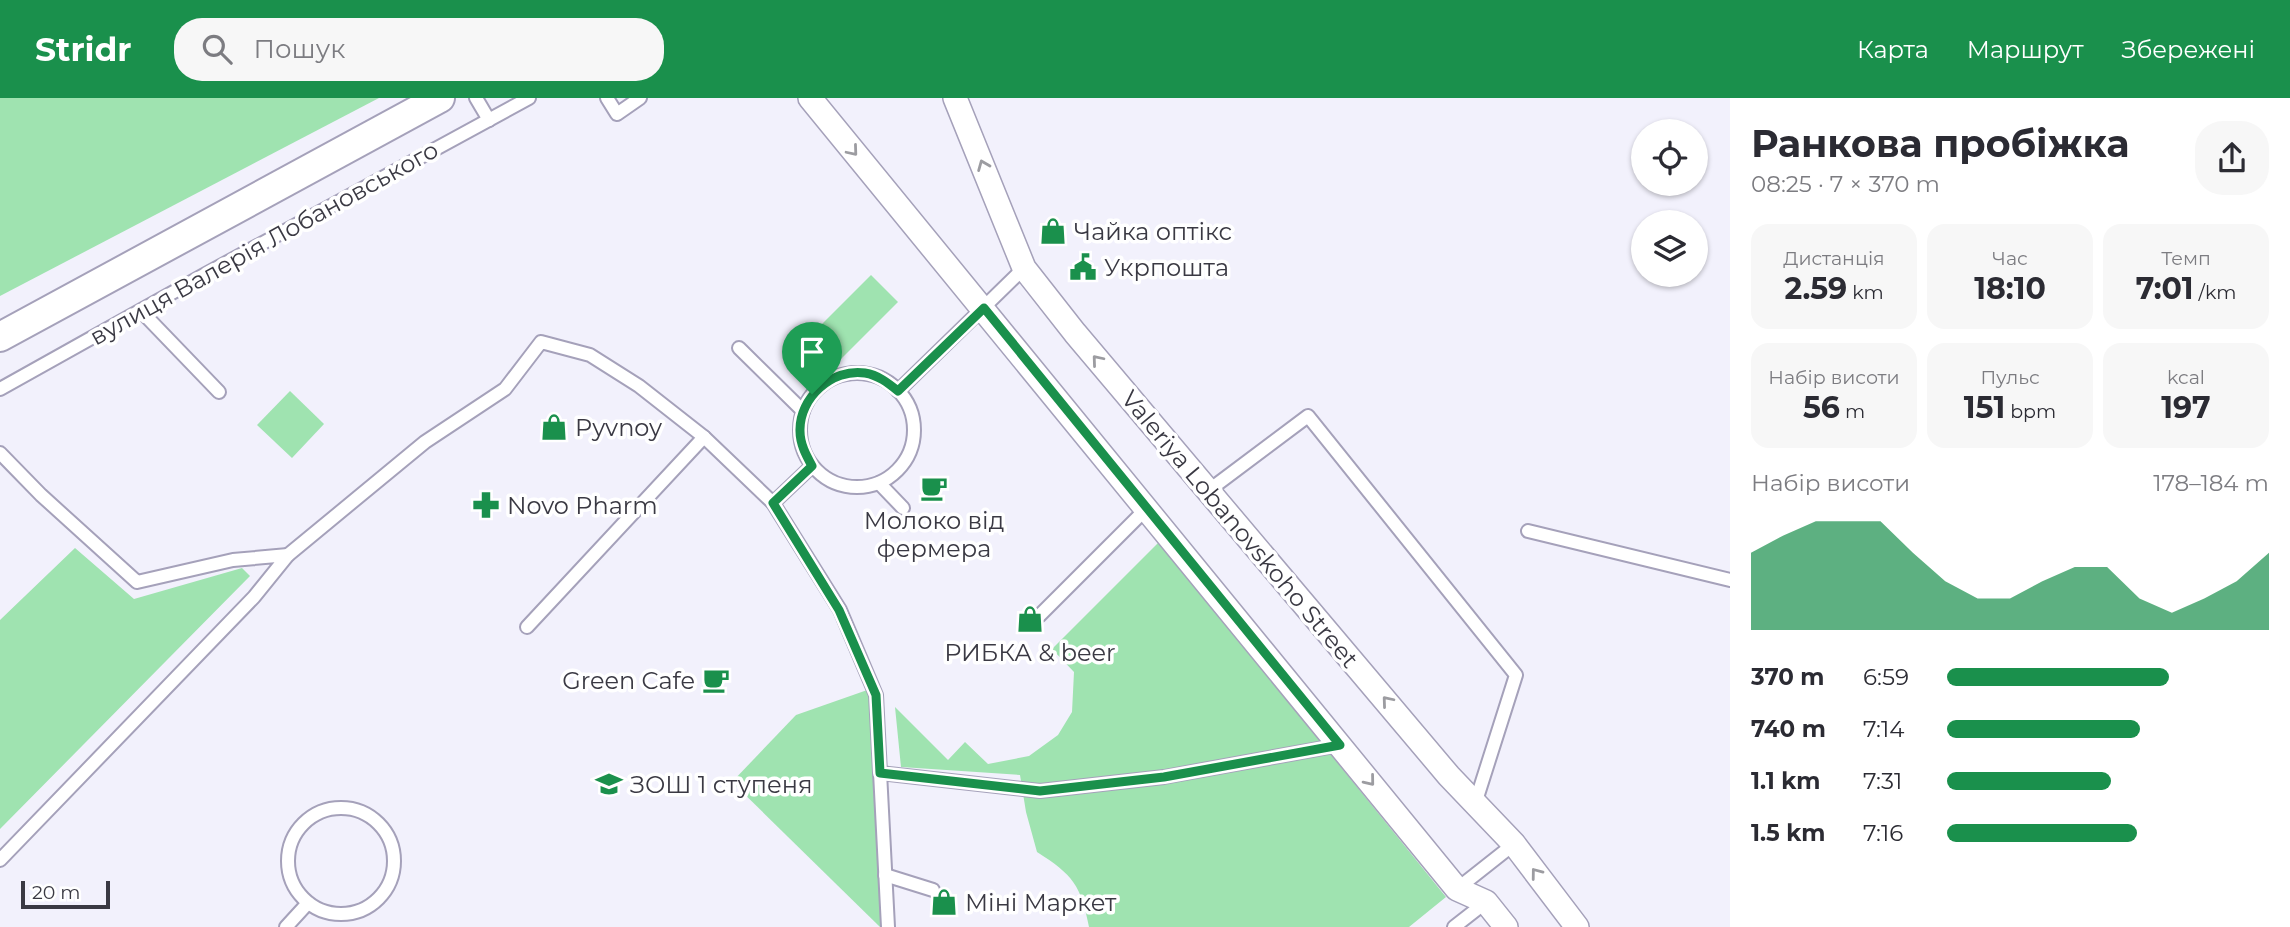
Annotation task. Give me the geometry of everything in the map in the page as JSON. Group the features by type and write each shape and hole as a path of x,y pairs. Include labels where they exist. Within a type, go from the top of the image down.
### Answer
{"street":[{"path":"3,332 440,98"},
{"path":"810,98 1457,889 1486,902 1506,927"},
{"name":"Valeriya Lobanovskoho Street","path":"955,98 1024,268 1075,333 1449,776 1514,844 1577,927"}],"lane":[{"path":"476,98 489,120"},
{"name":"вулиця Валерія Лобановського","path":"0,389 529,98"},
{"path":"607,98 617,114 640,98"},
{"path":"898,391 1024,268"},
{"path":"141,311 219,392"},
{"path":"0,860 254,597 288,555 425,442 505,389 541,342 590,355 639,386 705,437 773,503 839,610 876,695 888,927"},
{"path":"739,348 803,411"},
{"path":"864,373 883,379 898,391 909,406 914,424 913,442 907,460 895,473 879,483 861,488 843,486 826,479 812,466 803,449 799,430 803,411 812,394 827,381 845,374 864,373"},
{"path":"1208,491 1308,415 1516,676 1475,804"},
{"path":"527,627 705,437"},
{"path":"0,453 41,495 137,582 233,560 288,555"},
{"path":"773,503 812,466"},
{"path":"879,483 904,508"},
{"path":"1038,616 1147,508"},
{"path":"1528,531 1730,580"},
{"path":"880,773 1040,791 1164,777 1340,745"},
{"path":"347,808 364,813 378,823 388,837 394,855 393,872 386,888 375,902 359,911 342,914 324,912 309,903 297,891 290,875 288,858 292,841 300,826 314,815 330,809 347,808"},
{"path":"1457,889 1514,844"},
{"path":"885,875 933,890"},
{"path":"1454,927 1486,902"},
{"path":"286,927 309,903"}],"green space":[{"path":"0,98 379,98 0,296"},
{"path":"871,275 898,302 834,366 807,339"},
{"path":"290,391 324,424 292,458 257,425"},
{"path":"1159,542 1446,897 1409,927 1089,927 1083,901 1073,882 1037,852 1026,812 1020,775 901,767 895,707 948,760 965,742 988,764 1029,756 1058,735 1072,712 1074,672 1052,649"},
{"path":"75,548 134,599 242,568 250,576 0,829 0,620"},
{"path":"873,688 888,927 880,927 732,782 796,715"}],"place":[{"name":"Чайка оптікс","path":"1053,231"},
{"name":"Укрпошта","path":"1083,267"},
{"name":"Pyvnoy","path":"554,427"},
{"name":"Молоко від фермера","path":"934,488"},
{"name":"Novo Pharm","path":"486,505"},
{"name":"РИБКА & beer","path":"1030,619"},
{"name":"Green Cafe","path":"716,680"},
{"name":"ЗОШ 1 ступеня","path":"609,784"},
{"name":"Міні Маркет","path":"944,902"}],"route":[{"path":"984,308 1340,745 1164,777 1040,791 880,773 876,695 839,610 773,503 812,466 803,449 799,430 803,411 812,394 827,381 845,374 864,373 883,379 898,391 984,308"}]}
